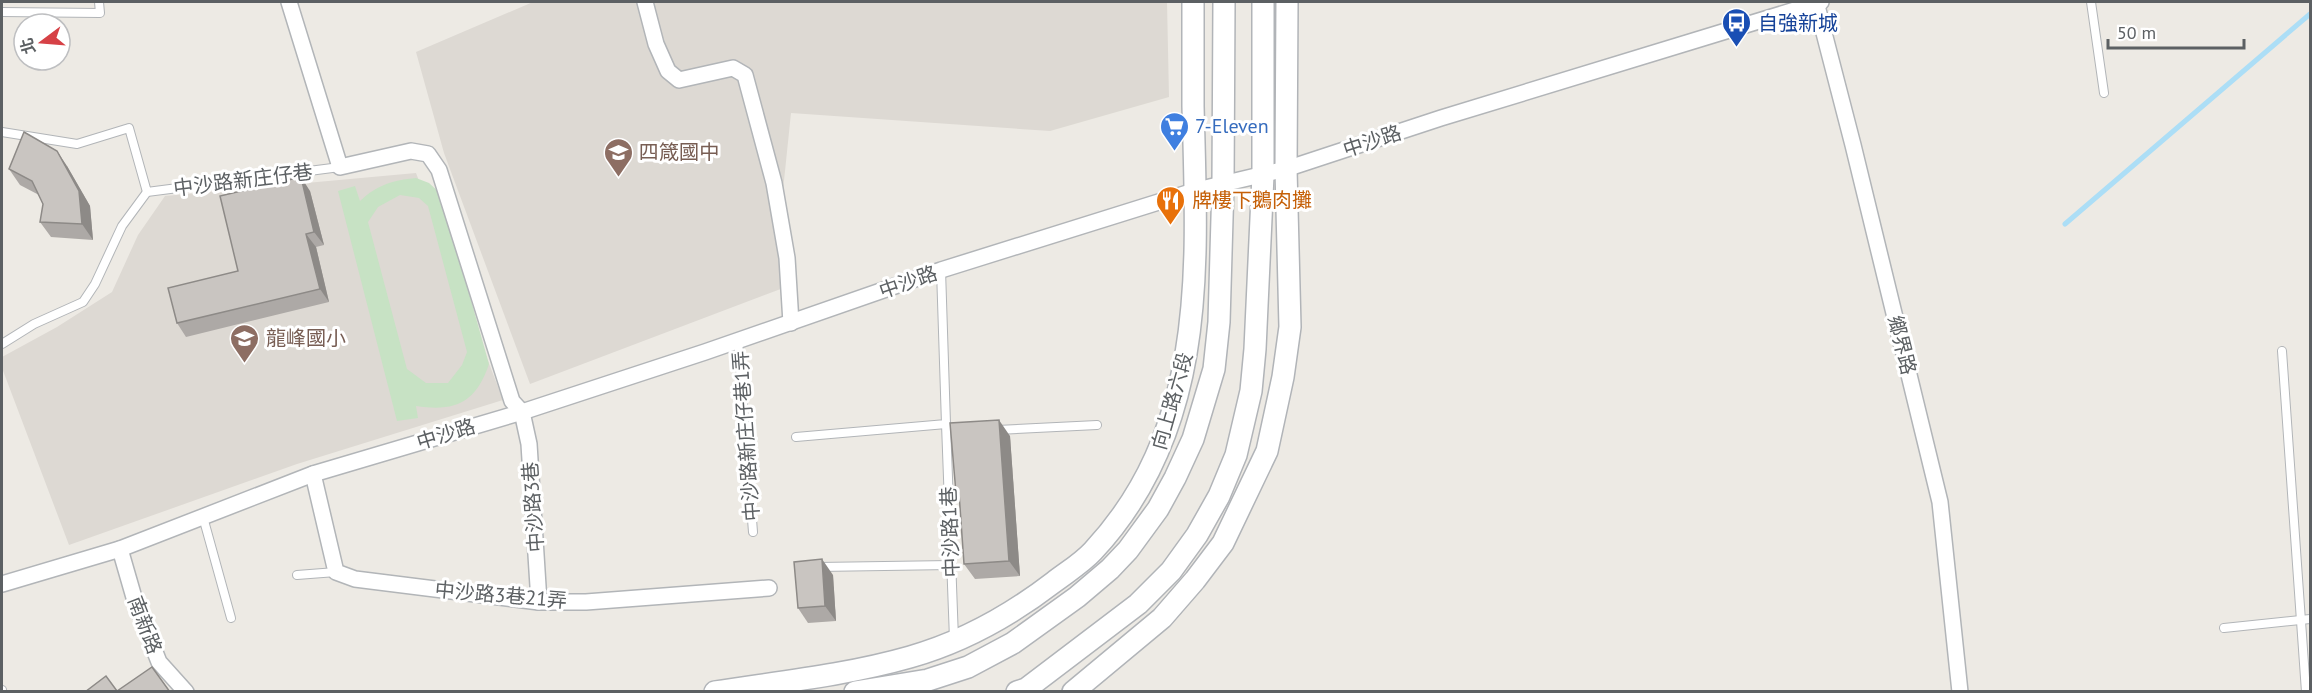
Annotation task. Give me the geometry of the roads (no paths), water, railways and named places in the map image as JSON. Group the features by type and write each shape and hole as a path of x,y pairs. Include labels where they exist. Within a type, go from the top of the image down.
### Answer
{"main road":[{"name":"向上路六段","path":"715,692 855,670 912,656 954,640 1000,620 1033,598 1091,553 1119,520 1152,467 1166,433 1185,367 1191,318 1197,190 1193,2"},
{"name":"向上路六段","path":"855,692 928,680 968,667 1013,643 1077,597 1110,569 1128,550 1152,517 1175,478 1193,439 1214,369 1219,322 1223,184 1224,2"},
{"path":"1017,692 1026,689 1146,596 1171,571 1197,535 1219,496 1236,455 1251,391 1255,349 1263,175 1263,2"},
{"path":"1073,692 1162,618 1195,580 1223,543 1268,451 1283,377 1290,327 1286,169 1287,2"}],"street":[{"path":"289,2 340,167"},
{"path":"645,2 656,44 668,71 679,80 734,68 745,75 774,183 787,258 791,323"},
{"name":"中沙路","path":"2,584 120,549 313,474 522,412 738,341 941,270 1197,190 1286,169 1441,118 1818,2"},
{"name":"鄉界路","path":"1818,2 1940,502 1960,692"},
{"name":"中沙路3巷","path":"340,167 411,152 428,154 439,170 512,401 522,412 529,444 539,602"},
{"path":"313,474 336,572"},
{"name":"南新路","path":"120,549 135,601 159,663 186,692"},
{"name":"中沙路3巷21弄","path":"336,572 355,579 539,602 586,602 769,588"}],"lane":[{"path":"2,12 100,13 99,2"},
{"path":"2091,2 2104,93"},
{"name":"中沙路新庄仔巷","path":"2,132 77,144 129,128 147,192"},
{"name":"中沙路新庄仔巷","path":"2,344 34,324 83,302 95,284 122,226 147,192 340,167"},
{"name":"中沙路1巷","path":"941,270 954,640"},
{"name":"中沙路新庄仔巷1弄","path":"738,341 753,532"},
{"path":"2282,351 2306,692"},
{"path":"993,430 1097,425"},
{"path":"796,437 946,428 958,432"},
{"path":"203,517 231,618"},
{"path":"813,567 951,565"},
{"path":"297,575 336,572"},
{"path":"2224,628 2310,619"}],"waterway":[{"path":"2065,224 2310,14"}],"place":[{"name":"自強新城","path":"1737,48"},
{"name":"7-Eleven","path":"1174,152"},
{"name":"四箴國中","path":"618,178"},
{"name":"牌樓下鵝肉攤","path":"1171,226"},
{"name":"龍峰國小","path":"245,364"}]}
